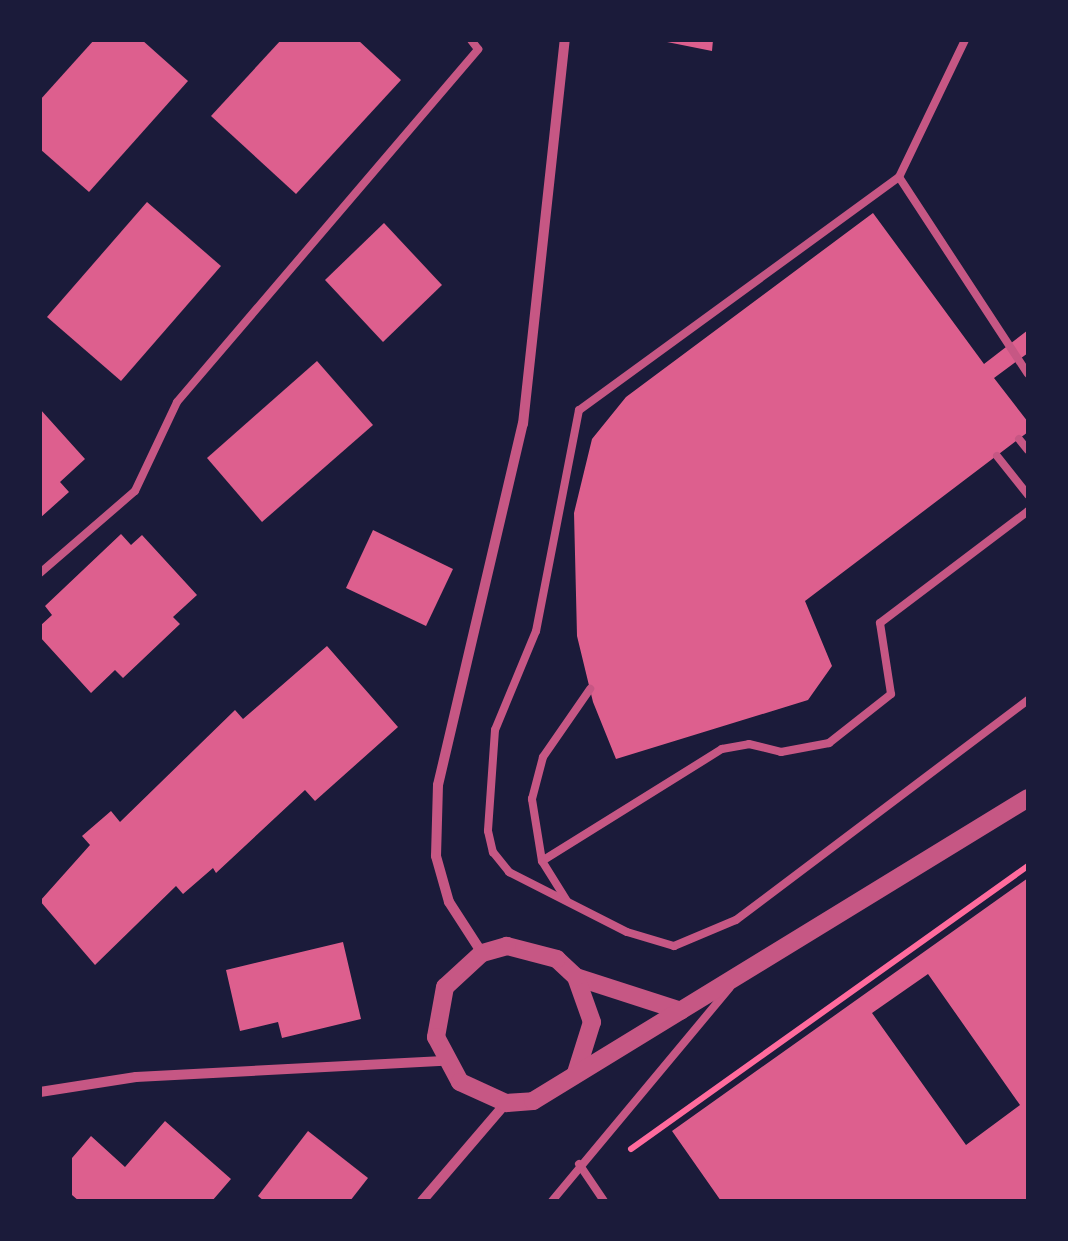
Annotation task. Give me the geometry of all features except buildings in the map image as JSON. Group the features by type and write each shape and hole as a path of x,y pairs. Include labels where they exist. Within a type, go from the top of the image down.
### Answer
{"street":[{"path":"482,953 449,902 436,856 438,785 523,424 564,40"},
{"path":"681,1011 576,977 533,948 482,953 444,987 436,1024 444,1062 470,1089 506,1103 544,1096 576,1073 733,984 1028,798"},
{"path":"576,977 592,1026 576,1073"},
{"path":"40,1092 136,1077 444,1062"},
{"path":"422,1201 506,1103"}],"lane":[{"path":"40,573 135,490 177,402 478,48 471,40"},
{"path":"965,40 899,177 579,410 536,631 495,730 488,831 493,852 509,872 627,932 674,946 736,920 1028,700"},
{"path":"899,177 1028,374"},
{"path":"1019,439 1028,450"},
{"path":"997,456 1028,496"},
{"path":"542,861 722,749 749,744 781,752 829,743 891,694 880,622 1028,511"},
{"path":"567,901 542,861 532,799 543,757 590,689"},
{"path":"552,1201 733,984"},
{"path":"579,1164 604,1201"}],"path":[{"path":"626,1152 1028,866"}]}
